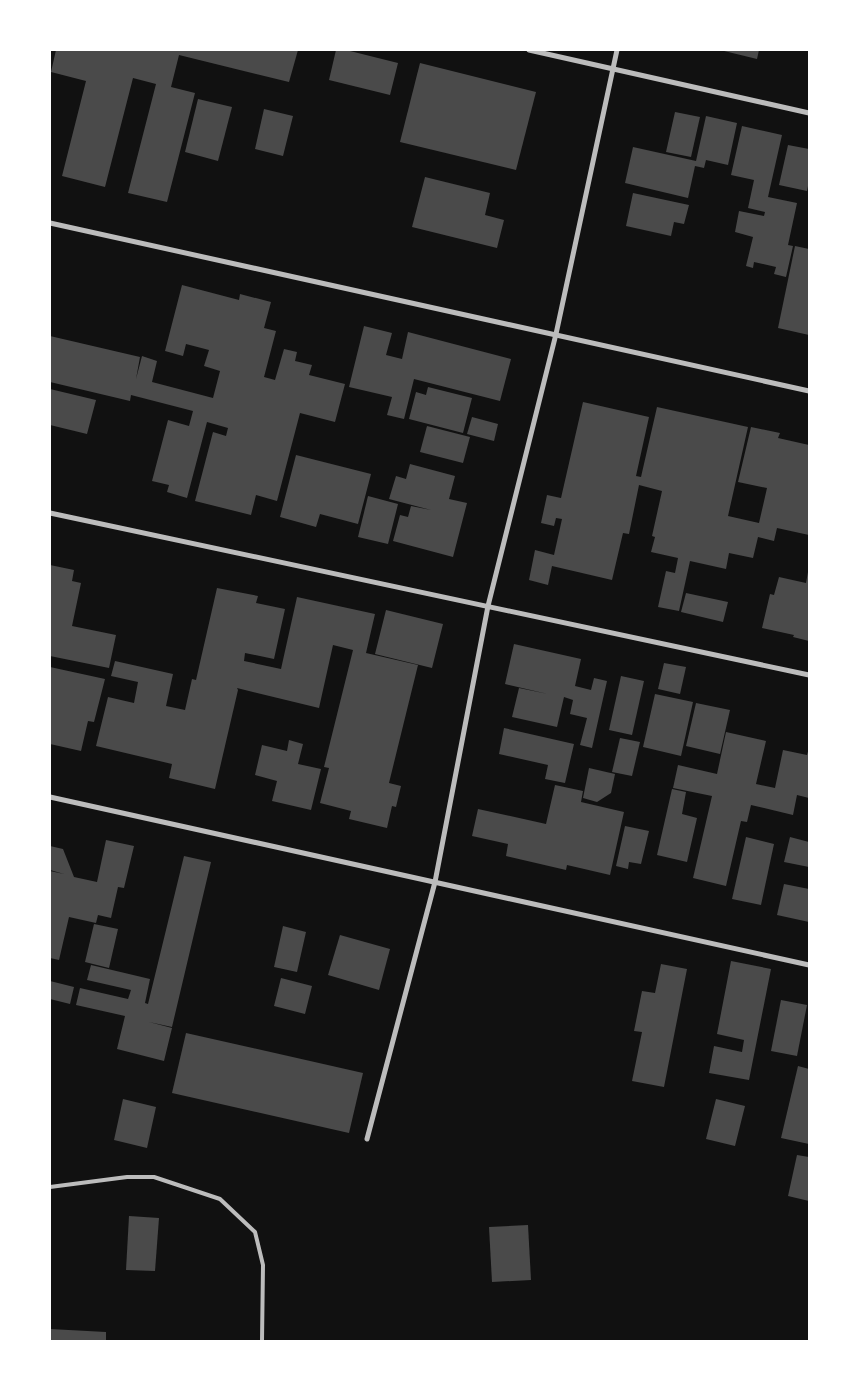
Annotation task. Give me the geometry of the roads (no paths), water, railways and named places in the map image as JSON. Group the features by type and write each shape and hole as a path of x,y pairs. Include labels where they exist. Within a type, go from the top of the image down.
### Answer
{"street":[{"path":"530,50 809,113"},
{"path":"367,1139 435,882 488,606 556,334 617,50"},
{"path":"50,224 809,391"},
{"path":"50,513 809,675"},
{"path":"50,797 809,965"}],"lane":[{"path":"50,1187 127,1177 154,1178 220,1199 255,1232 263,1265 262,1341"}]}
